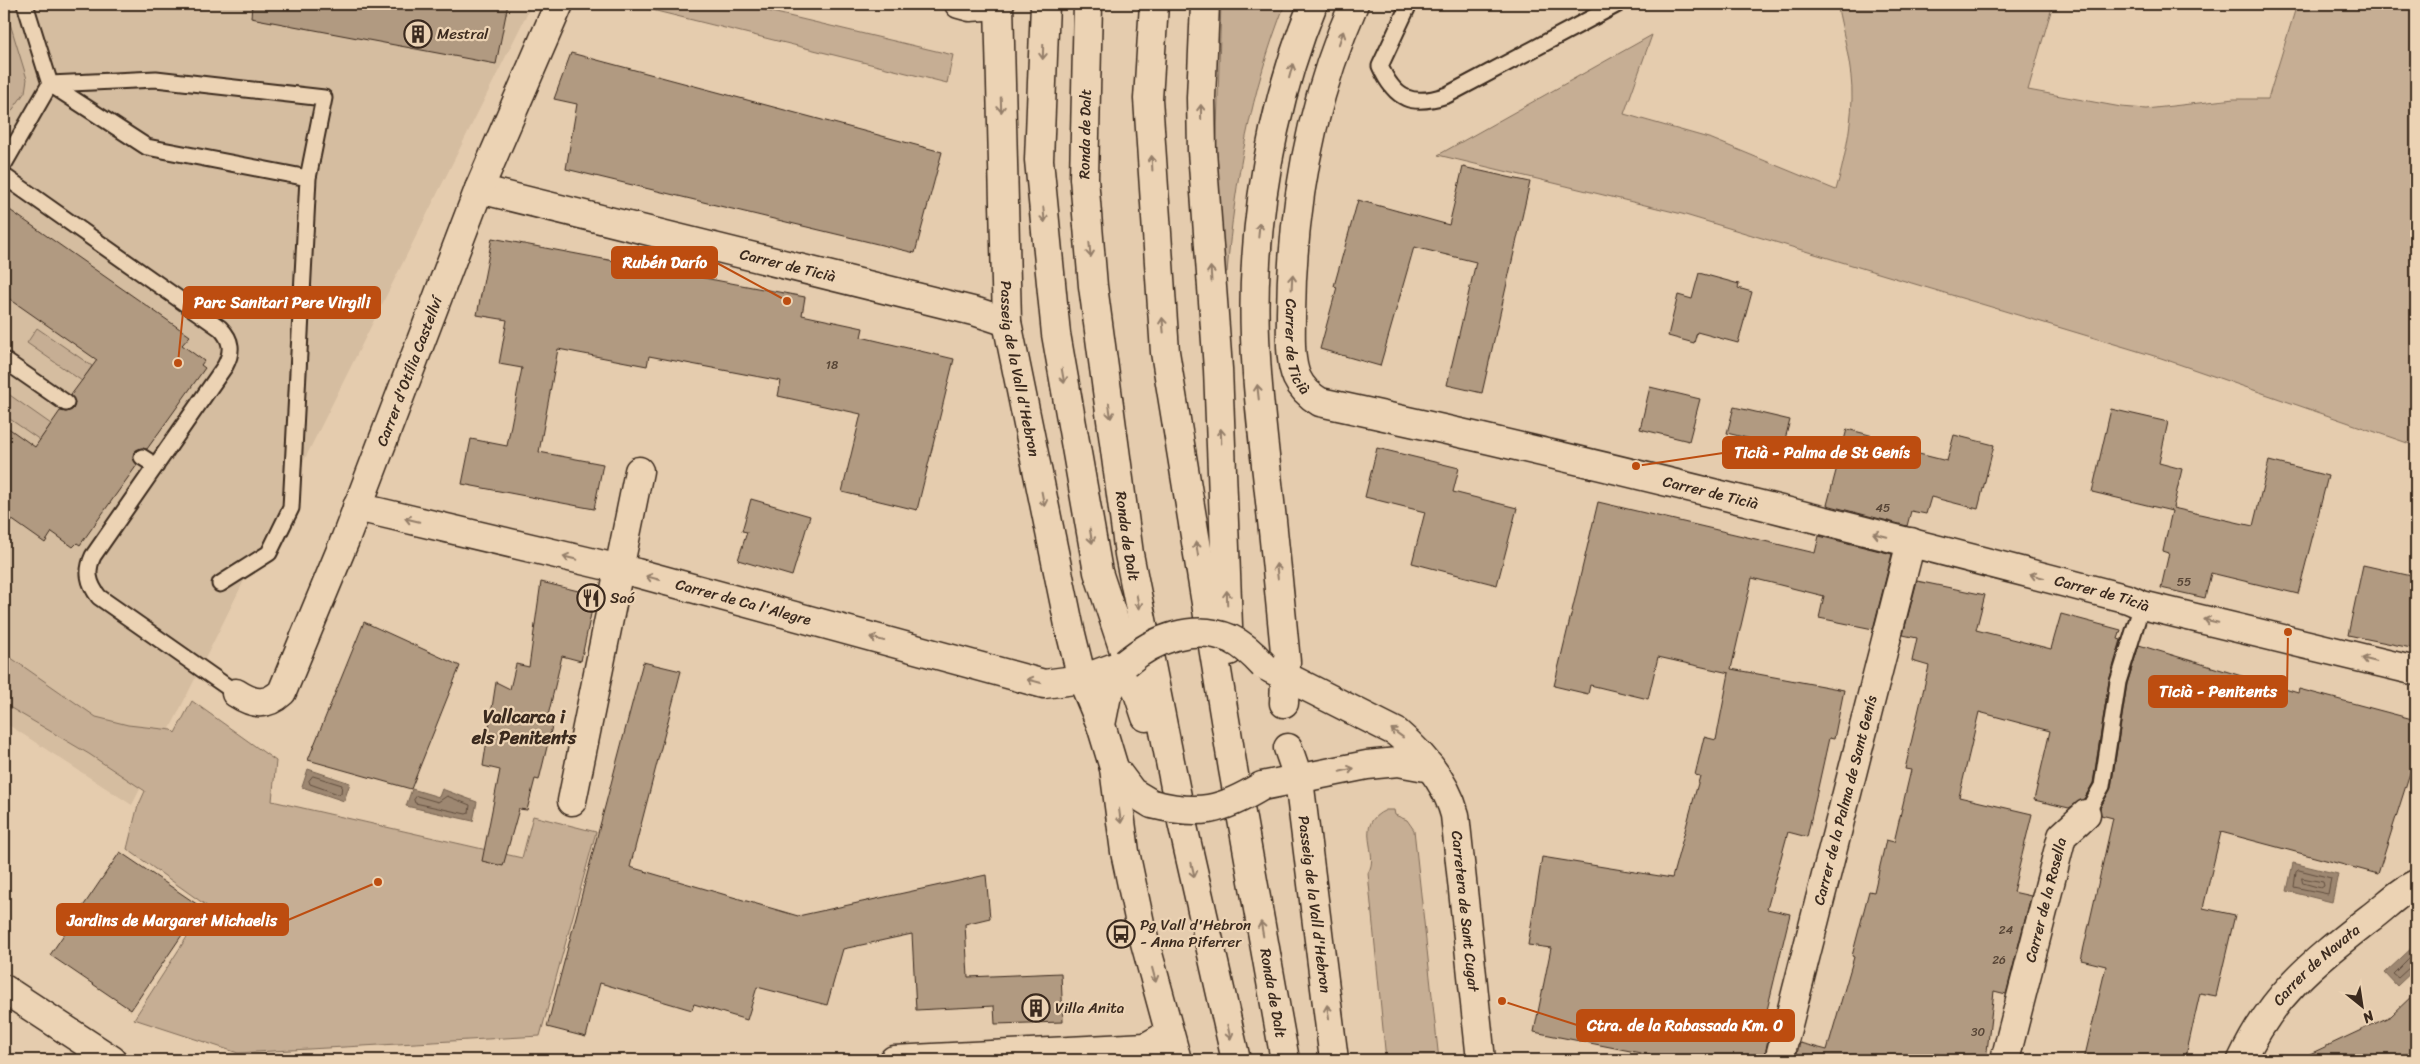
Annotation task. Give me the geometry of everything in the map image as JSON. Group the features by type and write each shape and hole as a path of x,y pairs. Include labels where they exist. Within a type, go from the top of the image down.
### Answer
{"main road":[{"name":"Carrer d'Otília Castellví","path":"236,693 248,701 258,703 267,702 282,692 357,507 479,188 559,4"},
{"path":"959,4 970,6 999,5"},
{"path":"1045,4 1039,160 1056,334 1098,572 1182,822"},
{"name":"Ronda de Dalt","path":"1088,4 1084,178 1093,286 1129,554 1182,822 1236,1060"},
{"name":"Ronda de Dalt","path":"1154,4 1148,99 1166,352 1233,769 1285,1060"},
{"path":"1205,4 1201,98 1202,151 1218,370 1233,769"},
{"path":"1278,681 1280,600 1257,379 1256,263 1260,211 1280,110 1301,33 1313,4"},
{"name":"Carrer de Ticià","path":"1354,4 1325,83 1316,114 1296,213 1292,288 1293,364 1296,376 1310,396 1320,402 1643,476 1911,542 2128,599 2142,605 2416,671"},
{"name":"Passeig de la Vall d'Hebron","path":"999,5 1007,322 1068,622 1082,679 1101,725 1114,768"},
{"name":"Carrer de Ticià","path":"479,188 976,312 1007,322"},
{"path":"572,802 639,471"},
{"name":"Carrer de Ca l'Alegre","path":"357,507 618,569 1044,684 1082,679 1123,667"},
{"name":"Carrer de la Palma de Sant Genís","path":"1779,1060 1911,542"},
{"name":"Carretera de Sant Cugat","path":"1123,667 1141,650 1169,637 1199,632 1231,639 1251,653 1278,681 1396,732 1408,742 1431,768 1450,796 1455,815 1481,1060"},
{"path":"1101,725 1108,695 1123,667"},
{"name":"Passeig de la Vall d'Hebron","path":"1278,681 1288,748 1299,780 1334,1060"},
{"path":"1114,768 1132,792 1152,804 1181,811 1203,810 1236,802 1262,786 1276,770 1288,748"},
{"path":"1262,786 1367,765 1398,762 1431,768"},
{"path":"1114,768 1125,852 1141,928 1176,1060"},
{"name":"Carrer de la Rosella","path":"2006,1060 2062,836 2086,814"},
{"name":"Carrer de Navata","path":"2242,1060 2267,1014 2286,990 2309,967 2414,879"},
{"path":"4,989 112,1060"},
{"path":"894,1060 1146,1047 1170,1034"}],"lane":[{"path":"25,4 50,84 147,147 308,178"},
{"path":"1409,4 1380,66 1387,82 1398,94 1410,100 1429,101 1447,95 1618,4"},
{"path":"50,84 156,79 324,98 308,178 291,508 269,553 220,584"},
{"path":"4,164 50,84"},
{"path":"4,176 228,335 231,345 230,356 225,366 93,556 89,566 92,588 99,596 236,693"},
{"path":"4,360 66,403"},
{"path":"142,457 156,466"},
{"name":"Carrer de la Rosella","path":"2086,814 2102,786 2118,682 2142,605"}],"shaded area":[{"path":"4,4 532,4 132,805 4,722"},
{"path":"4,4 27,79 25,92 4,122"},
{"path":"628,4 738,4 953,55 947,83"},
{"path":"1221,4 1285,4 1263,69 1246,136 1230,238 1227,272 1223,272 1216,160"},
{"path":"1837,4 2053,4 2028,90 2121,107 2146,109 2234,99 2268,99 2297,4 2416,4 2416,446 2161,358 1682,214 1438,155 1652,35 1624,114 1712,139 1836,190 1847,145 1852,99 1849,63"},
{"path":"37,328 92,366 82,381 27,343"},
{"path":"4,391 51,424 40,440 4,415"},
{"path":"4,653 96,717 128,725 172,730 175,733 192,701 276,761 272,801 522,858 533,816 596,832 540,1036 238,1053 134,1019 207,906 127,849 137,809 145,791 89,754 4,704"},
{"path":"1386,810 1394,810 1395,815 1407,820 1414,830 1439,1060 1386,1060 1368,873 1372,857 1369,840 1371,823 1376,816"}],"water":[{"path":"308,769 350,783 344,801 302,787"},
{"path":"412,789 439,797 442,789 477,802 473,821 406,806"},
{"path":"2293,863 2338,874 2332,902 2287,891"},
{"path":"2416,944 2416,968 2397,986 2385,973"}],"building":[{"name":"Mestral","path":"252,4 508,4 496,64 251,18"},
{"path":"571,53 942,152 915,253 566,169 577,104 554,99"},
{"path":"1463,167 1530,182 1482,393 1447,385 1476,262 1414,247 1380,366 1320,349 1337,287 1334,286 1358,200 1449,225"},
{"path":"4,206 190,336 182,345 204,361 201,365 205,368 147,449 142,448 134,452 133,457 137,465 80,545 77,543 73,547 52,532 45,543 4,514 4,425 35,447 60,411 66,412 73,409 75,403 71,395 97,360 4,295"},
{"path":"492,238 805,297 802,315 863,328 861,337 954,359 917,510 842,492 861,414 778,396 781,381 649,356 647,366 558,349 539,452 603,464 594,509 462,484 471,439 507,446 522,368 499,364 507,320 477,315"},
{"path":"1699,273 1739,284 1738,288 1752,292 1738,343 1697,332 1694,343 1668,336 1678,295 1692,299"},
{"path":"1650,387 1700,399 1689,441 1640,429"},
{"path":"1734,407 1790,420 1783,447 1727,433"},
{"path":"2111,409 2168,422 2159,463 2182,469 2173,508 2253,526 2269,461 2328,476 2298,594 2211,573 2205,598 2161,588 2169,553 2163,551 2172,511 2092,492"},
{"path":"1847,429 1881,438 1879,444 1947,461 1954,435 1994,445 1978,509 1931,497 1926,514 1911,511 1907,526 1827,505"},
{"path":"1377,448 1459,468 1453,492 1517,508 1497,585 1412,563 1425,512 1365,497"},
{"path":"751,499 810,516 792,576 738,560 747,532 742,531"},
{"path":"1598,502 1815,553 1819,536 1892,554 1873,629 1819,618 1824,596 1752,578 1731,669 1844,690 1834,739 1829,738 1807,837 1788,832 1767,909 1790,914 1762,1031 1769,1034 1764,1060 1676,1060 1534,1032 1551,948 1528,945 1542,857 1672,878 1700,776 1695,775 1704,737 1716,740 1729,673 1658,657 1648,699 1590,685 1588,694 1554,686"},
{"path":"2363,565 2416,577 2416,649 2348,635"},
{"path":"1917,581 1985,595 1976,630 2051,649 2061,614 2121,630 2118,639 2121,640 2109,681 2093,783 2084,799 2069,808 2034,800 2050,731 1979,712 1959,797 2032,814 2013,892 2031,896 2006,994 1994,991 1986,1060 1795,1060 1800,1043 1827,1050 1854,957 1852,956 1869,891 1874,892 1886,840 1894,842 1911,770 1905,769 1929,666 1912,661 1917,638 1903,635"},
{"path":"541,582 595,595 581,661 562,656 547,720 553,722 539,780 535,779 527,810 519,809 503,866 482,861 500,770 483,766 496,682 510,689 516,664 529,667"},
{"path":"364,622 460,666 411,789 308,760"},
{"path":"2139,645 2298,693 2299,689 2416,720 2416,754 2378,874 2221,832 2203,908 2235,915 2216,996 2200,993 2185,1060 2084,1060 2106,966 2081,960 2113,818 2101,815 2100,808 2111,788 2127,684"},
{"path":"643,662 681,671 630,867 798,916 986,875 990,918 965,924 968,977 1061,973 1063,1022 995,1024 994,1006 916,1010 912,934 843,949 827,1005 757,987 747,1020 694,1004 692,1010 600,983 586,1037 547,1027"},
{"path":"120,852 201,907 131,1010 50,955"},
{"path":"2416,992 2416,1060 2297,1060 2391,1016"}],"place":[{"name":"Mestral","path":"418,34"},
{"name":"Rubén Darío","path":"787,301"},
{"name":"Parc Sanitari Pere Virgili","path":"178,363"},
{"name":"Ticià - Palma de St Genís","path":"1636,466"},
{"name":"Saó","path":"591,598"},
{"name":"Ticià - Penitents","path":"2288,632"},
{"name":"Jardins de Margaret Michaelis","path":"378,882"},
{"name":"Pg Vall d'Hebron - Anna Piferrer","path":"1121,934"},
{"name":"Ctra. de la Rabassada Km. 0","path":"1502,1001"},
{"name":"Villa Anita","path":"1036,1008"}],"district":[{"name":"Vallcarca i els Penitents","path":"524,728"}]}
